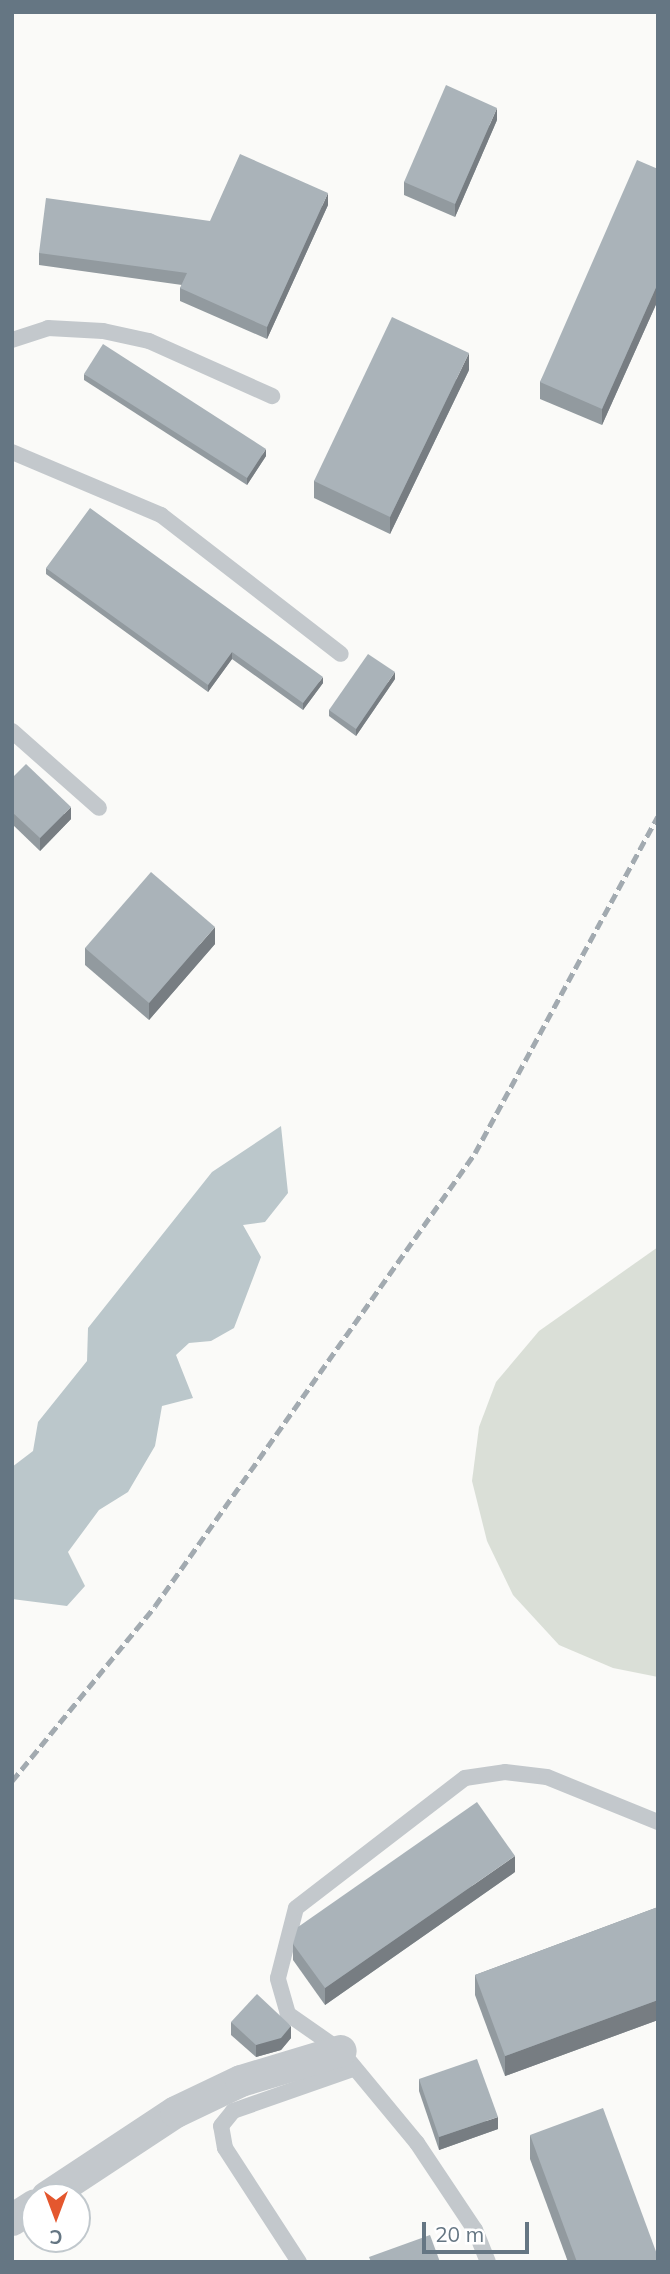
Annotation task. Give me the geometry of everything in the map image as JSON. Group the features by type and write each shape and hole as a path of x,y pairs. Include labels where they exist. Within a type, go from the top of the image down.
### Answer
{"street":[{"path":"68,2183 176,2112 241,2081 347,2060"}],"lane":[{"path":"12,340 48,328 103,331 149,341 272,396"},
{"path":"12,452 161,515 341,654"},
{"path":"12,731 99,808"},
{"path":"488,2262 475,2230 417,2143 347,2060 288,2014 278,1978 296,1908 465,1777 505,1772 547,1777 658,1822"},
{"path":"299,2262 225,2148 221,2126 233,2111 347,2060"}],"shaded area":[{"path":"281,1126 288,1193 265,1222 243,1225 261,1257 234,1328 211,1341 189,1343 176,1355 193,1398 162,1406 155,1446 128,1492 99,1510 68,1552 85,1586 67,1606 12,1599 12,1467 33,1451 38,1422 87,1361 88,1328 212,1172"},
{"path":"658,1247 658,1677 613,1668 559,1645 513,1595 487,1541 472,1481 479,1427 496,1382 539,1331"}],"building":[{"path":"446,85 497,108 455,204 404,182"},
{"path":"240,154 328,193 267,327 180,288 187,273 39,253 46,198 210,221"},
{"path":"637,160 658,169 658,283 602,409 540,382"},
{"path":"392,317 469,353 390,517 314,481"},
{"path":"103,344 266,449 247,478 84,374"},
{"path":"90,508 323,677 303,703 232,652 208,685 46,568"},
{"path":"368,654 395,672 356,729 329,710"},
{"path":"26,764 71,807 40,838 12,812 12,778"},
{"path":"151,872 215,927 149,1003 85,948"},
{"path":"477,1802 515,1856 325,1988 293,1944 298,1927"},
{"path":"658,1907 658,2000 505,2056 475,1975"},
{"path":"257,1994 291,2026 281,2038 256,2045 231,2022"},
{"path":"477,2059 498,2117 439,2137 419,2079"},
{"path":"603,2108 658,2262 577,2262 530,2135"},
{"path":"430,2235 440,2262 371,2262 369,2257"}],"railway":[{"path":"12,1781 155,1606 475,1153 658,816"}]}
